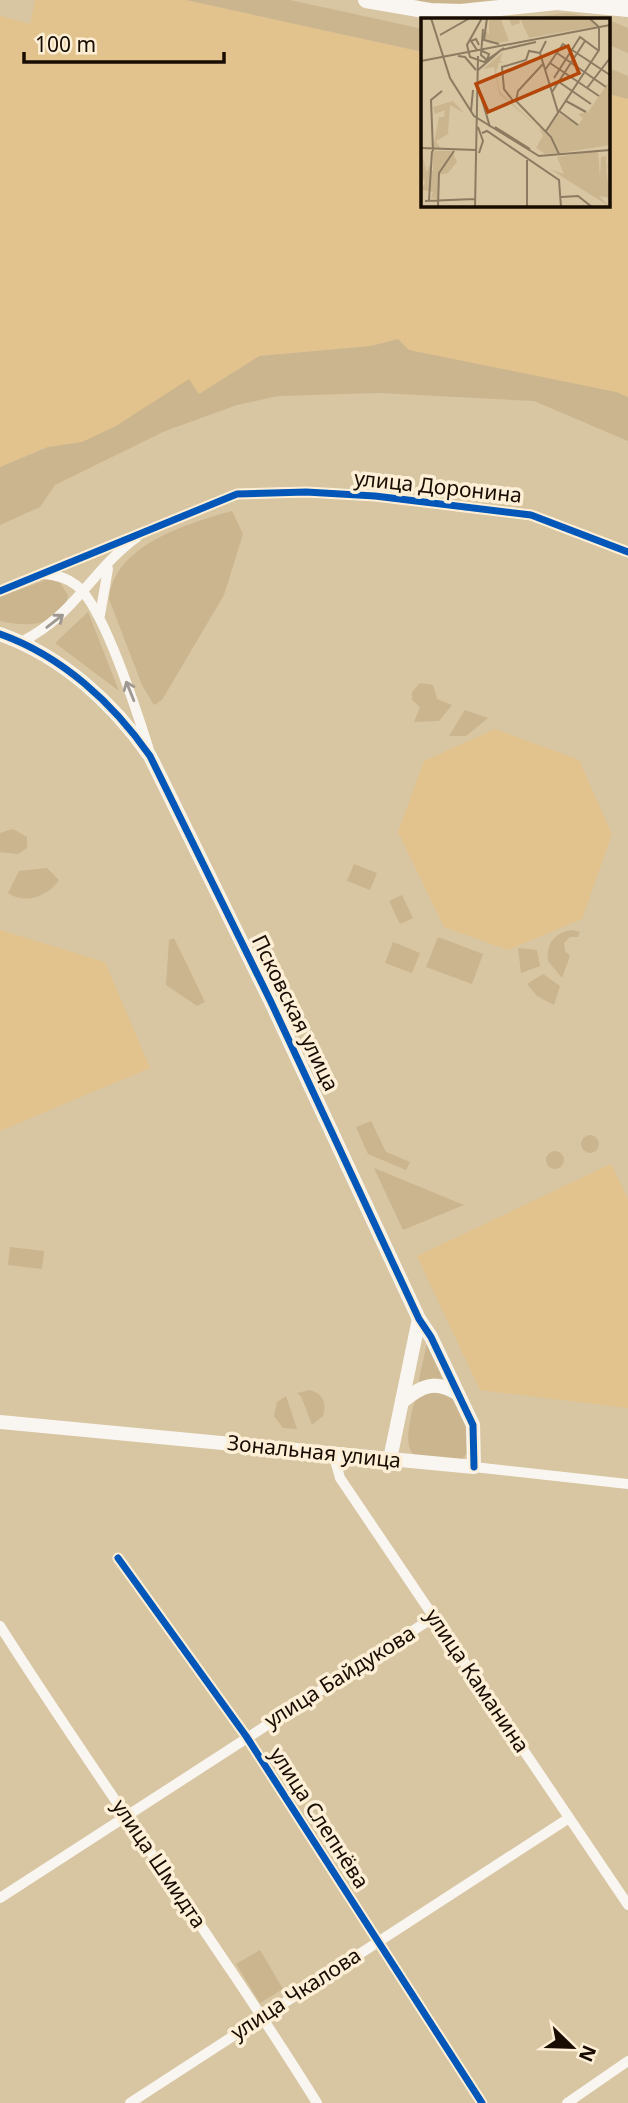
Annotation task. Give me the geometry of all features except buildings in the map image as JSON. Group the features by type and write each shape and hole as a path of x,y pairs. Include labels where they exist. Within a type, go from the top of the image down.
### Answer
{"main road":[{"path":"366,0 430,11 462,12 557,2 628,9"},
{"path":"622,0 628,3"}],"street":[{"name":"улица Доронина","path":"0,591 237,494 306,492 375,496 531,515 556,522 628,552"},
{"path":"21,642 42,631 84,593 114,558 147,529"},
{"path":"99,618 103,583 114,558"},
{"path":"43,574 62,577 84,593 99,618 133,698 150,756"},
{"name":"Псковская улица","path":"0,634 51,659 103,700 131,729 150,756 276,1014 419,1319 458,1394 475,1437 474,1468"},
{"path":"390,1459 419,1319"},
{"path":"402,1402 418,1388 433,1384 446,1386 458,1394"},
{"name":"Зональная улица","path":"0,1422 628,1484"},
{"name":"улица Каманина","path":"333,1453 340,1478 628,1905"},
{"name":"улица Слепнёва","path":"118,1558 246,1736 482,2103"},
{"name":"улица Байдукова","path":"0,1898 246,1736 435,1617"},
{"name":"улица Шмидта","path":"0,1626 61,1723 262,2016 317,2103"},
{"name":"улица Чкалова","path":"130,2103 569,1818"},
{"path":"567,2103 628,2061"}],"shaded area":[{"path":"35,0 186,0 421,52 421,206 610,206 610,94 628,99 628,397 615,392 403,349 397,339 371,346 259,356 199,395 82,442 44,448 0,467 0,16 30,24"},
{"path":"186,0 290,0 421,29 421,52"},
{"path":"419,0 493,0 448,5 417,4"},
{"path":"567,13 599,18 546,18 541,16"},
{"path":"610,20 628,28 628,53 610,45"},
{"path":"610,68 628,76 628,99 610,94"},
{"path":"398,339 409,350 616,392 628,397 628,441 534,401 380,393 278,396 237,405 165,431 55,485 40,507 0,525 0,467 48,447 82,442 116,426 189,379 199,394 259,356 371,346"},
{"path":"232,511 243,534 224,595 162,700 154,705 142,685 109,599 114,580 124,564 156,539 195,522"},
{"path":"48,579 60,583 68,595 59,614 41,623 0,621 0,597"},
{"path":"88,612 119,691 55,643"},
{"path":"420,683 433,685 437,699 452,705 439,721 414,722 420,707 412,700 412,692"},
{"path":"465,710 488,718 466,736 449,736"},
{"path":"495,729 579,760 612,834 582,919 508,950 444,927 398,832 424,761"},
{"path":"13,829 27,837 27,848 18,854 0,852 0,833"},
{"path":"354,864 377,873 370,890 347,881"},
{"path":"47,868 59,880 43,894 22,898 8,893 19,871"},
{"path":"402,895 413,918 400,924 389,901"},
{"path":"0,930 105,962 150,1068 0,1131"},
{"path":"573,930 580,932 578,937 570,937 564,943 565,951 570,956 562,978 548,961 550,944 561,933"},
{"path":"438,937 483,954 472,984 426,967"},
{"path":"174,938 205,1002 197,1006 166,985 169,940"},
{"path":"393,942 420,953 412,973 385,963"},
{"path":"518,948 537,950 540,966 521,973"},
{"path":"543,974 560,986 554,1005 537,996 527,984"},
{"path":"371,1121 386,1152 410,1162 406,1170 368,1154 356,1127"},
{"path":"590,1135 596,1138 599,1144 596,1150 590,1153 584,1150 581,1144 584,1138"},
{"path":"555,1151 561,1154 564,1160 561,1166 555,1169 549,1166 546,1160 549,1154"},
{"path":"611,1164 628,1199 628,1408 480,1390 417,1256"},
{"path":"374,1168 464,1205 403,1230"},
{"path":"10,1247 44,1251 42,1269 8,1265"},
{"path":"427,1343 445,1379 433,1378 418,1384"},
{"path":"310,1390 321,1397 324,1407 323,1416 312,1425 301,1396 297,1393"},
{"path":"433,1390 454,1398 465,1422 469,1447 460,1461 430,1461 415,1456 410,1450 409,1428 415,1400 417,1396"},
{"path":"286,1396 297,1429 283,1428 274,1416 277,1402"},
{"path":"260,1950 283,1989 260,2003 236,1964"}],"cycle path":[{"path":"0,591 237,494 306,492 375,496 531,515 628,552"},
{"path":"0,634 44,655 84,683 120,718 150,756 271,1002 419,1319 431,1337 473,1425 474,1467"},
{"path":"118,1558 246,1736 482,2103"}]}
